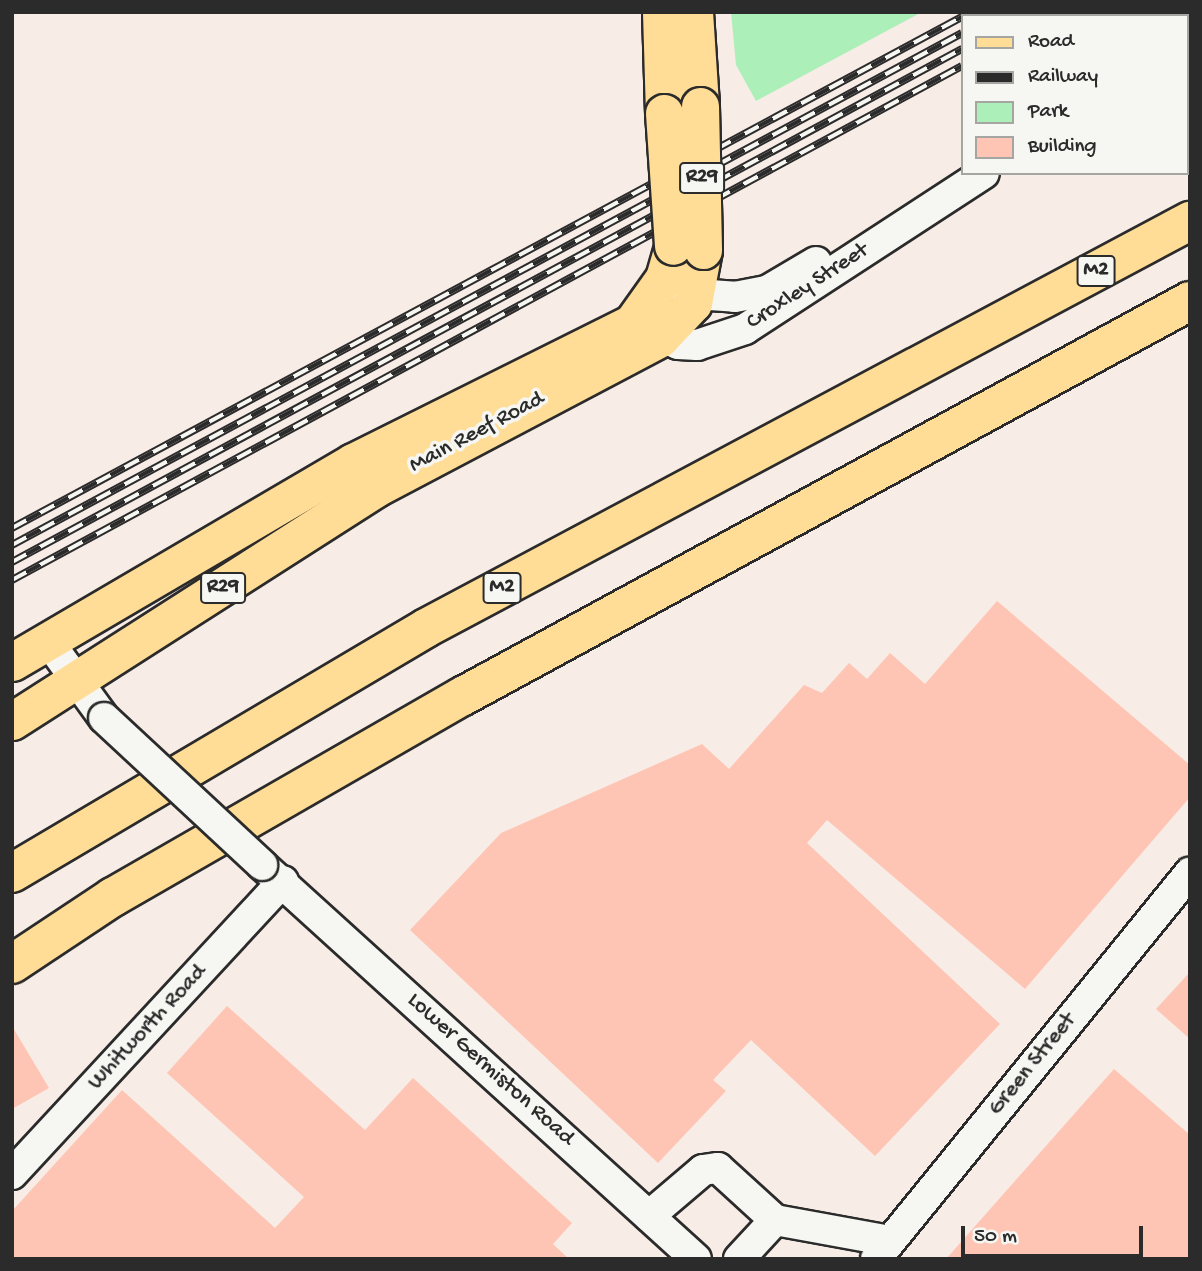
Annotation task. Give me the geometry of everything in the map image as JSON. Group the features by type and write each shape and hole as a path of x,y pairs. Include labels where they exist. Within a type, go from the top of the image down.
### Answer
{"highway":[{"path":"1002,321 1190,204"},
{"name":"M2","path":"12,873 426,628 1190,221"},
{"path":"12,964 113,897 463,696 1190,301"},
{"path":"1014,397 1190,312"}],"main road":[{"name":"Main Reef Road","path":"661,12 664,113 673,246 680,286"},
{"name":"Main Reef Road","path":"12,662 426,441 646,330 680,286 703,250 700,106 694,12"},
{"name":"Main Reef Road","path":"12,721 76,684 426,441"}],"street":[{"name":"Croxley Street","path":"680,286 735,297 767,290 981,175"},
{"name":"Croxley Street","path":"646,330 697,345 745,329 872,234"},
{"name":"Lower Germiston Road","path":"48,641 76,684 104,718 696,1259"},
{"name":"Green Street","path":"883,1250 1190,872"},
{"name":"Whitworth Road","path":"12,1174 272,873"},
{"path":"649,1216 711,1167 718,1168 775,1220 883,1250"},
{"path":"739,1259 775,1220"}],"green space":[{"path":"731,12 922,12 756,101 736,65"}],"building":[{"path":"997,601 1190,765 1190,797 1025,989 827,820 807,843 1000,1024 875,1156 751,1040 713,1080 726,1091 658,1163 410,930 501,833 702,744 729,769 804,685 822,693 849,663 867,679 890,653 925,684"},
{"path":"1190,972 1190,1039 1156,1009"},
{"path":"227,1006 365,1130 413,1078 572,1223 553,1244 569,1259 12,1259 12,1211 122,1090 275,1228 304,1197 167,1073"},
{"path":"12,1026 49,1088 12,1109"},
{"path":"1114,1069 1190,1135 1190,1259 946,1259"}],"railway":[{"path":"996,14 1000,12"},
{"path":"1028,14 1031,12"},
{"path":"1060,14 1063,12"},
{"path":"12,528 960,18"},
{"path":"12,545 960,34"},
{"path":"12,562 960,50"},
{"path":"12,580 960,67"}]}
